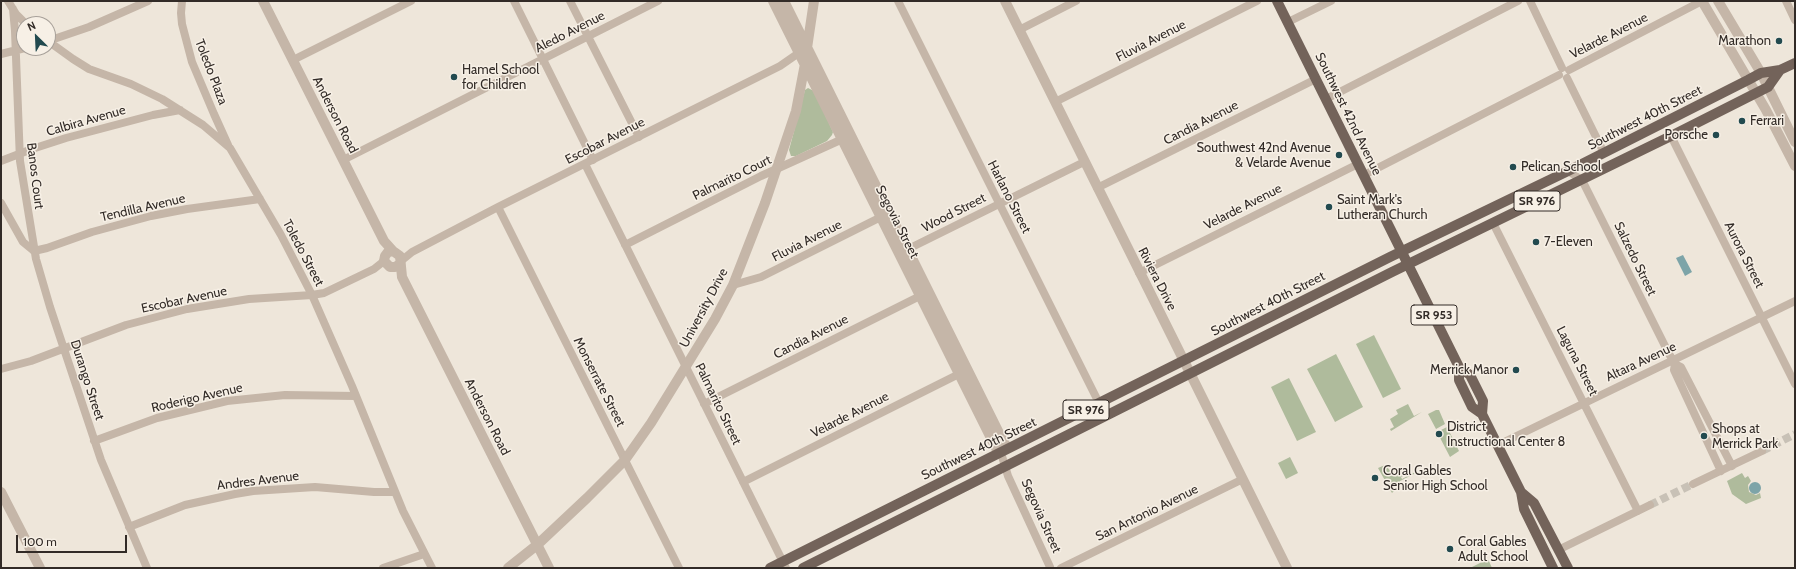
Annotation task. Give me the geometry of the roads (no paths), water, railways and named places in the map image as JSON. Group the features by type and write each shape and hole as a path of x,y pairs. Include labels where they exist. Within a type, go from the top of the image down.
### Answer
{"main road":[{"name":"Southwest 42nd Avenue","path":"1277,1 1459,367 1459,380 1472,407 1482,414 1521,492 1524,509 1553,568"},
{"name":"Southwest 40th Street","path":"770,568 784,565 1099,403 1402,251 1568,171 1761,73 1780,70 1795,63"},
{"name":"Southwest 40th Street","path":"803,568 1408,264 1671,136 1768,86 1780,70"},
{"name":"Southwest 42nd Avenue","path":"1521,492 1534,503 1568,568"}],"street":[{"path":"8,1 19,16"},
{"path":"56,38 89,27 148,1"},
{"name":"Toledo Plaza","path":"182,1 182,24 192,62 230,148"},
{"name":"Anderson Road","path":"263,1 548,568"},
{"path":"293,60 411,1"},
{"path":"514,1 593,160"},
{"path":"570,1 639,137"},
{"name":"Aledo Avenue","path":"343,160 658,1"},
{"name":"Segovia Street","path":"773,1 803,50"},
{"name":"Segovia Street","path":"784,1 803,50 903,252 963,372 1005,444 1001,453 1005,467 1051,568"},
{"name":"University Drive","path":"508,568 537,545 625,460 652,423 686,368 733,285 765,204 799,100 805,65 803,50 814,1"},
{"name":"Harlano Street","path":"898,1 1099,403"},
{"name":"Riviera Drive","path":"1005,1 1287,568"},
{"path":"1019,30 1076,1"},
{"name":"Fluvia Avenue","path":"1055,102 1257,1"},
{"path":"1288,22 1331,1"},
{"path":"1326,99 1518,1"},
{"path":"1523,1 1530,1 1604,153"},
{"path":"1702,1 1748,80 1795,166"},
{"name":"Velarde Avenue","path":"1364,175 1565,73 1702,1"},
{"path":"1718,1 1761,73 1795,142"},
{"path":"1786,1 1795,20"},
{"name":"Banos Court","path":"13,9 19,154 34,251"},
{"name":"Toledo Street","path":"56,47 84,66 131,84 180,110 203,125 230,148 288,248 312,295 356,396 394,492 432,568"},
{"path":"1,54 15,50"},
{"name":"Escobar Avenue","path":"1,369 31,361 126,325 187,309 249,299 312,295 330,291 393,260 411,253 498,207 780,66 803,50"},
{"name":"Segovia Street","path":"805,65 846,137"},
{"name":"Candia Avenue","path":"1097,188 1316,79"},
{"name":"Calbira Avenue","path":"1,161 105,127 165,112 180,110"},
{"name":"Aurora Street","path":"1671,136 1795,384"},
{"name":"Palmarito Court","path":"624,245 777,169 846,137"},
{"name":"Wood Street","path":"903,252 1084,162"},
{"name":"Palmarito Street","path":"585,164 784,565"},
{"name":"Velarde Avenue","path":"1139,273 1358,164"},
{"path":"1568,171 1582,180"},
{"name":"Salzedo Street","path":"1582,180 1674,362 1674,370 1722,471"},
{"name":"Tendilla Avenue","path":"34,251 151,216 187,209 260,199"},
{"name":"Durango Street","path":"1,203 23,242 34,251 45,292 94,441 109,482 147,568"},
{"name":"Monserrate Street","path":"498,207 679,568"},
{"name":"Fluvia Avenue","path":"733,285 761,277 885,215"},
{"name":"Laguna Street","path":"1493,223 1638,510"},
{"name":"Candia Avenue","path":"704,404 924,294"},
{"name":"Altara Avenue","path":"1498,445 1584,402 1674,362 1795,301"},
{"name":"Salzedo Street","path":"1674,362 1681,367 1732,466"},
{"name":"Velarde Avenue","path":"743,482 963,372"},
{"name":"Roderigo Avenue","path":"94,441 157,418 227,401 285,395 356,396"},
{"path":"1706,437 1715,433"},
{"path":"1693,484 1762,450"},
{"name":"San Antonio Avenue","path":"1062,568 1243,479"},
{"name":"Andres Avenue","path":"129,527 185,506 247,492 315,486 374,492 394,492"},
{"path":"1,492 40,568"},
{"path":"1558,550 1650,505"},
{"path":"384,568 424,554"}],"water":[{"path":"1683,255 1692,272 1685,276 1676,258"},
{"path":"1753,482 1757,482 1761,488 1757,494 1753,494 1749,490 1749,486"}],"tunnel":[{"path":"1762,451 1795,434"},
{"path":"1650,505 1693,484"}],"place":[{"name":"Marathon","path":"1779,41"},
{"name":"Hamel School for Children","path":"454,77"},
{"name":"Ferrari","path":"1742,121"},
{"name":"Porsche","path":"1716,135"},
{"name":"Southwest 42nd Avenue & Velarde Avenue","path":"1339,155"},
{"name":"Pelican School","path":"1513,167"},
{"name":"Saint Mark's Lutheran Church","path":"1329,207"},
{"name":"7-Eleven","path":"1536,242"},
{"name":"Merrick Manor","path":"1516,370"},
{"name":"District Instructional Center 8","path":"1439,434"},
{"name":"Shops at Merrick Park","path":"1704,436"},
{"name":"Coral Gables Senior High School","path":"1375,478"},
{"name":"Coral Gables Adult School","path":"1450,549"}]}
